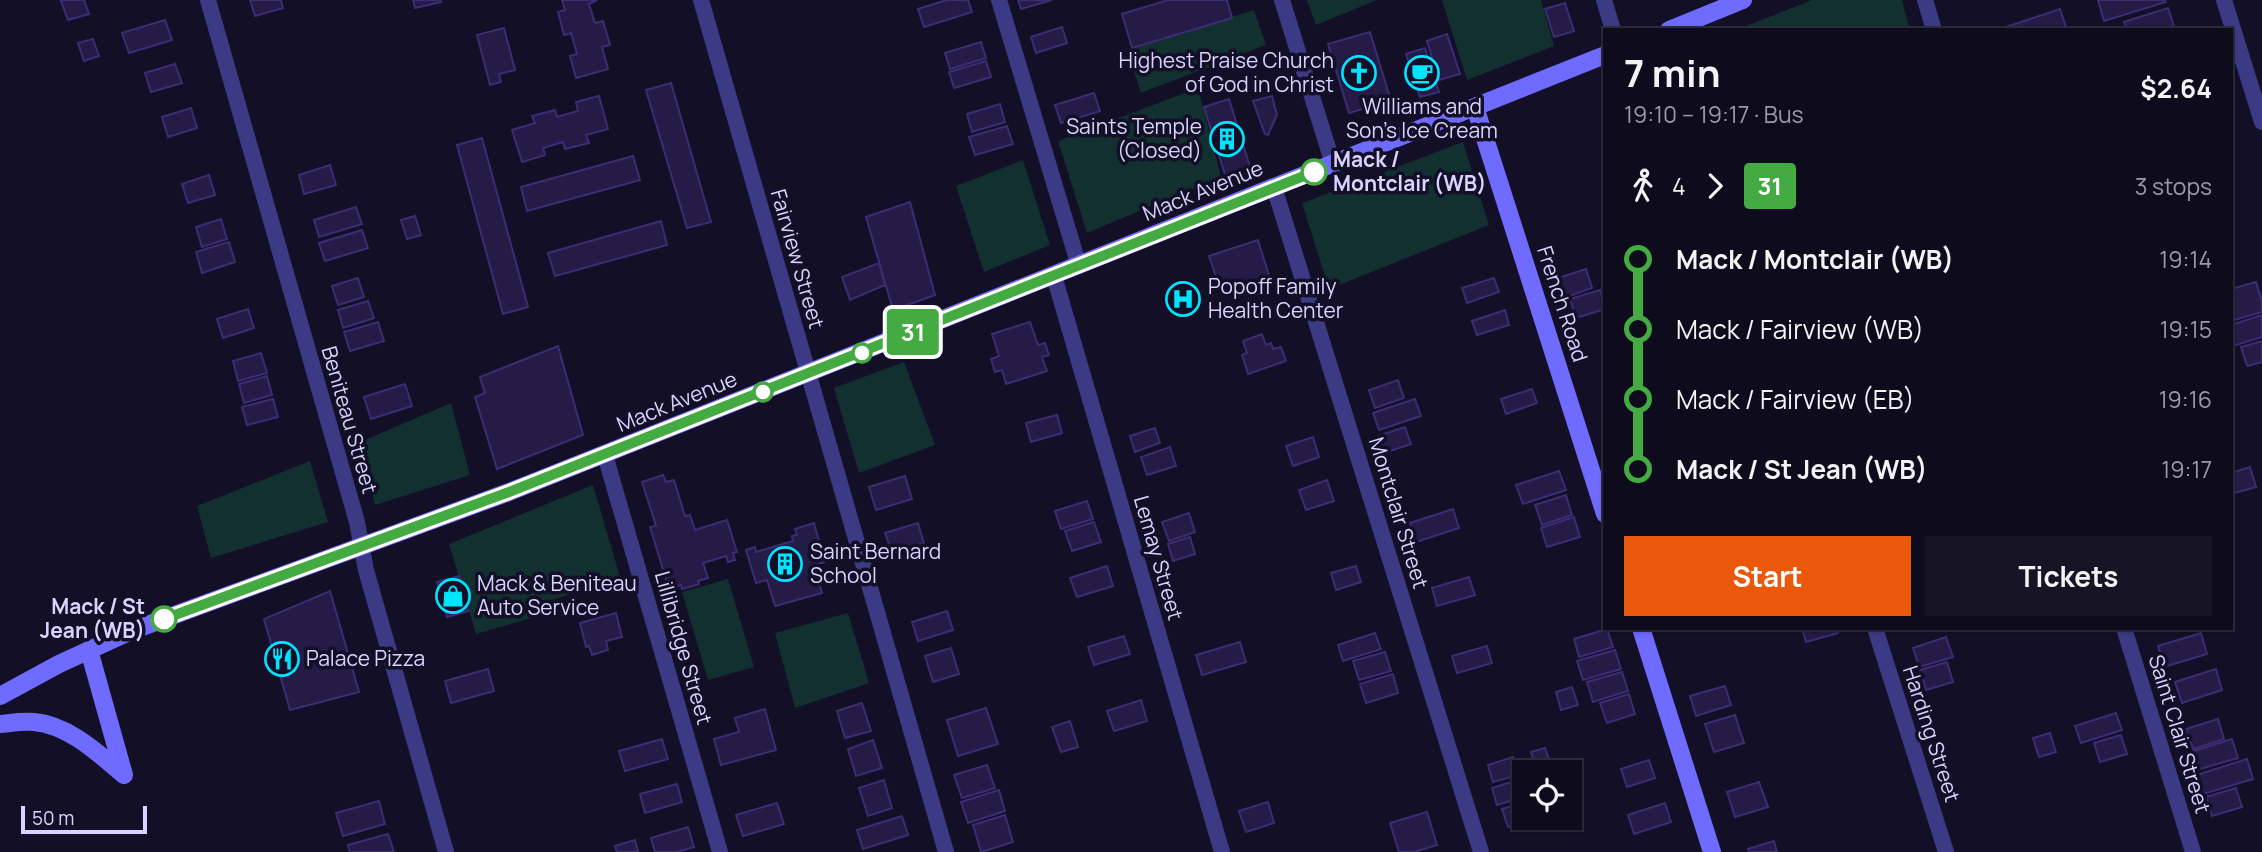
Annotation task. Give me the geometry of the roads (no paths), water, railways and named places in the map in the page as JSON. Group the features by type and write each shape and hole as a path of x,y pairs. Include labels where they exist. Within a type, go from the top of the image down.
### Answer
{"main road":[{"path":"1678,28 1743,0"},
{"name":"Mack Avenue","path":"0,696 59,663 131,631 604,455 1603,56"},
{"name":"French Road","path":"1475,107 1603,508"},
{"path":"1642,630 1712,852"},
{"path":"0,724 35,722 67,733 93,748 124,775 89,650"}],"street":[{"name":"Beniteau Street","path":"208,0 357,522 366,570 446,852"},
{"name":"Fairview Street","path":"701,0 946,852"},
{"path":"999,0 1079,266"},
{"path":"1282,0 1333,164"},
{"path":"1604,0 1612,28"},
{"path":"1925,0 1933,28"},
{"path":"2224,0 2233,28"},
{"path":"2233,29 2262,122"},
{"name":"Montclair Street","path":"1274,187 1481,852"},
{"name":"Lemay Street","path":"1054,276 1222,852"},
{"name":"Lillibridge Street","path":"604,455 720,852"},
{"name":"Harding Street","path":"1876,630 1947,852"},
{"name":"Saint Clair Street","path":"2125,630 2193,852"}],"place":[{"name":"Highest Praise Church of God in Christ","path":"1359,73"},
{"name":"Williams and Son's Ice Cream","path":"1422,73"},
{"name":"Saints Temple (Closed)","path":"1227,139"},
{"name":"Mack / Montclair (WB)","path":"1314,172"},
{"name":"Popoff Family Health Center","path":"1183,299"},
{"name":"Saint Bernard School","path":"785,564"},
{"name":"Mack & Beniteau Auto Service","path":"453,596"},
{"name":"Mack / St Jean (WB)","path":"164,619"},
{"name":"Palace Pizza","path":"282,659"}]}
